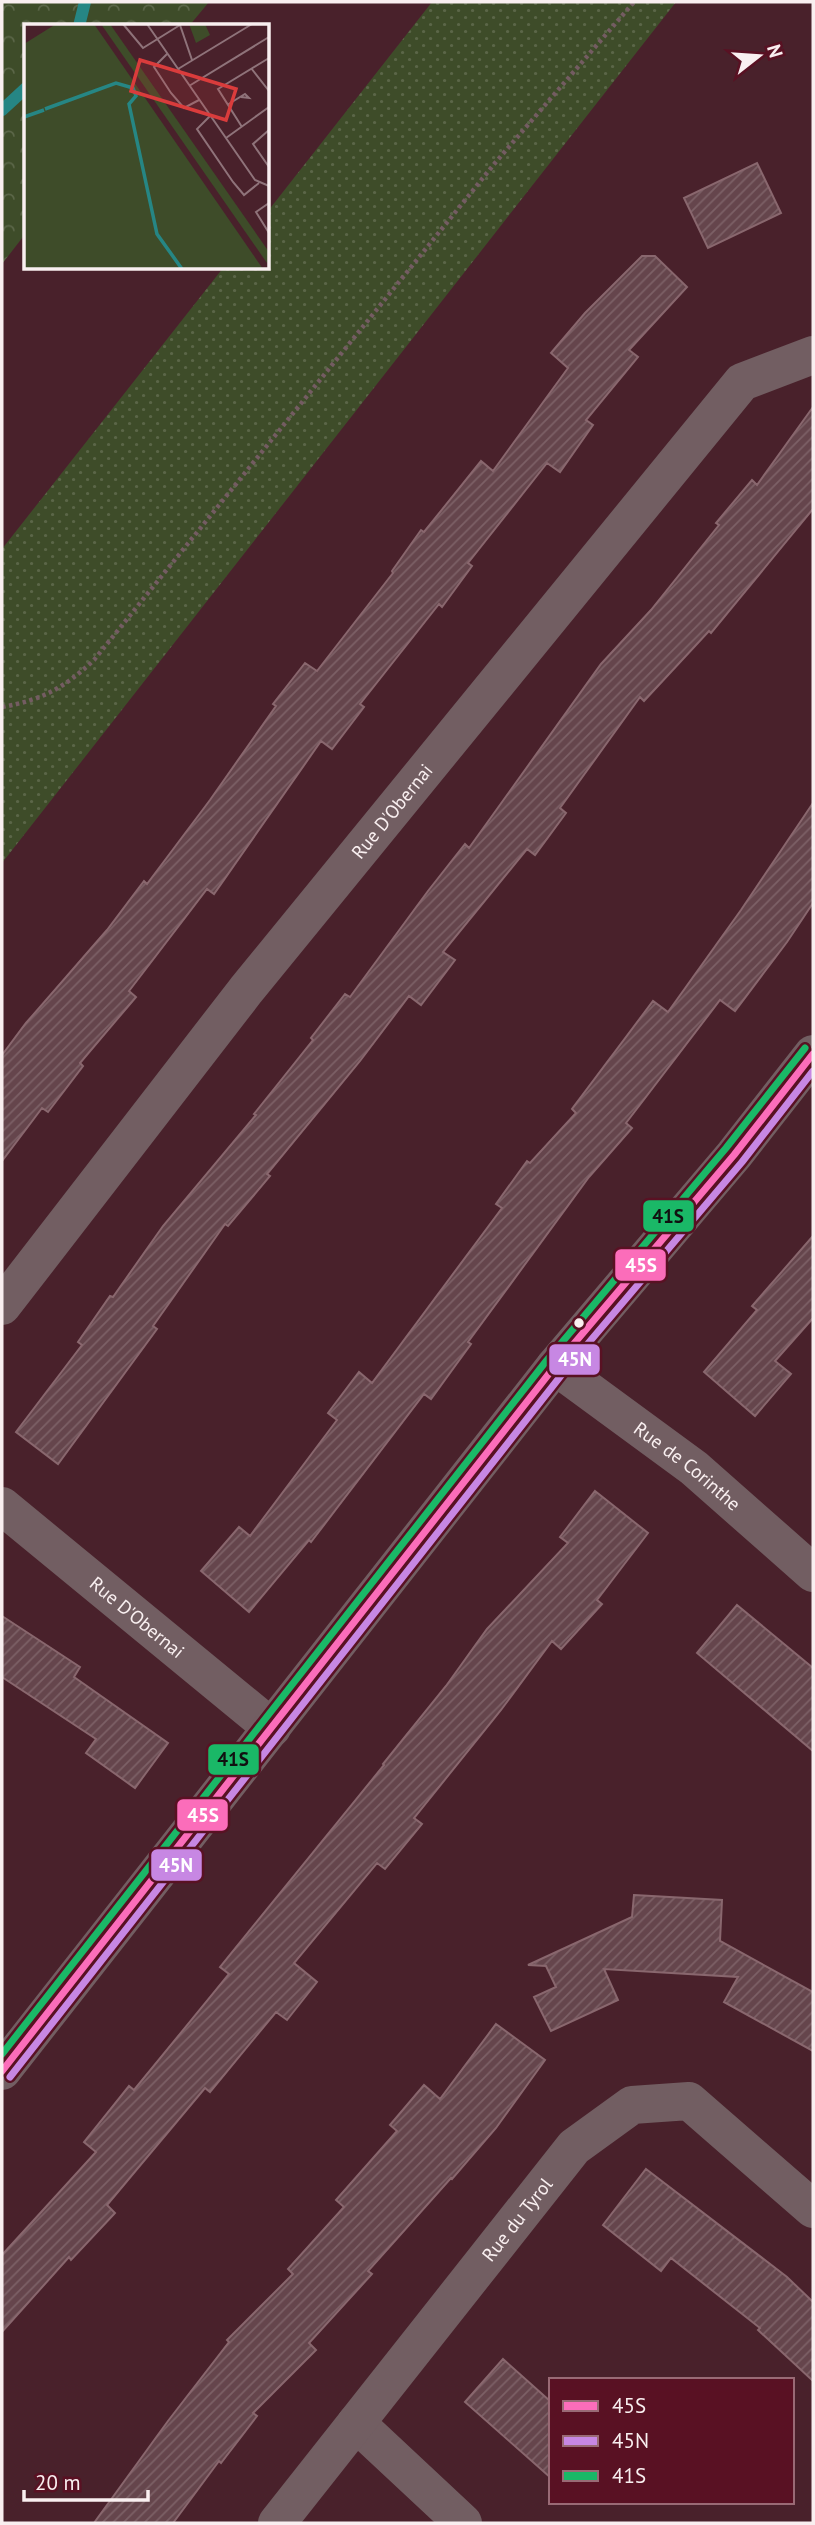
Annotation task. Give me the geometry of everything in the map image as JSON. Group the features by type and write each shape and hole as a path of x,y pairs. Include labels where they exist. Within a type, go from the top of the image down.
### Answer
{"street":[{"name":"Rue D'Obernai","path":"2,1306 246,990 742,382 813,355"},
{"path":"2,2071 555,1366 734,1155 813,1054"},
{"name":"Rue de Corinthe","path":"555,1366 694,1468 813,1573"},
{"name":"Rue D'Obernai","path":"2,1506 272,1728"},
{"name":"Rue du Tyrol","path":"277,2523 574,2147 632,2105 690,2101 813,2209"},
{"path":"356,2423 463,2523"}],"path":[{"path":"2,707 49,694 64,686 94,660 172,567 337,357 488,172 634,2"}],"green space":[{"path":"2,2 209,2 191,24 24,24 24,236 2,264"},
{"path":"432,2 676,2 2,863 2,549 221,270 270,270 270,208"}],"building":[{"path":"757,163 781,213 708,248 684,198"},
{"path":"642,256 655,256 687,287 629,350 638,357 586,420 593,425 560,472 547,463 468,563 472,566 442,607 439,604 360,704 364,707 332,749 321,741 214,894 207,889 129,991 136,997 80,1063 83,1066 48,1112 42,1108 2,1161 2,1055 26,1023 107,930 144,881 147,884 210,800 276,706 273,704 305,663 317,671 393,573 421,530 424,532 481,461 493,471 568,368 551,353 585,313"},
{"path":"813,407 813,509 711,633 709,631 644,701 640,697 560,808 566,813 535,855 527,849 443,952 455,960 421,1005 409,996 360,1061 267,1174 270,1176 228,1226 225,1224 153,1326 157,1329 58,1464 16,1432 82,1345 78,1342 110,1296 113,1297 163,1226 256,1115 254,1114 313,1040 311,1038 345,994 350,997 465,844 469,848 601,664 651,610 752,480 757,485"},
{"path":"813,803 813,903 787,942 735,1011 720,1000 626,1123 632,1128 589,1177 468,1342 471,1344 431,1399 424,1394 311,1542 309,1540 249,1612 201,1571 239,1527 250,1536 337,1420 328,1413 359,1372 372,1383 502,1208 496,1204 527,1161 530,1163 576,1113 572,1109 653,1001 668,1012"},
{"path":"813,1236 813,1318 775,1361 791,1374 755,1416 704,1372 757,1310 752,1306"},
{"path":"595,1491 648,1533 597,1600 602,1604 561,1649 552,1641 501,1710 414,1818 422,1824 385,1869 377,1863 294,1963 317,1982 287,2020 276,2012 210,2092 205,2088 107,2205 115,2213 71,2260 69,2257 2,2332 2,2255 96,2152 84,2142 129,2086 134,2090 229,1974 220,1967 384,1765 487,1629 568,1543 560,1537"},
{"path":"737,1605 813,1668 813,1751 697,1653"},
{"path":"2,1616 80,1667 74,1677 168,1743 135,1788 86,1753 96,1739 2,1677"},
{"path":"634,1895 722,1900 720,1941 813,1992 813,2051 724,2002 738,1977 604,1969 618,2000 551,2031 534,1997 556,1987 546,1966 528,1965 632,1917"},
{"path":"496,2024 545,2060 496,2128 368,2271 372,2274 309,2343 316,2350 253,2413 257,2416 221,2463 219,2461 173,2523 94,2523 229,2342 227,2340 293,2274 288,2269 344,2207 336,2200 397,2131 390,2125 424,2085 440,2099"},
{"path":"646,2169 787,2277 813,2302 813,2381 758,2330 760,2328 671,2258 661,2271 603,2225"},
{"path":"503,2359 549,2400 549,2476 465,2402"}],"waterway":[{"path":"80,24 85,2"},
{"path":"2,110 24,90"}],"transit line":[{"name":"41S","path":"2,2054 547,1360 726,1148 805,1048"},
{"name":"45S","path":"2,2071 555,1366 734,1155 813,1054"},
{"name":"45N","path":"10,2077 563,1373 742,1162 813,1071"}]}
